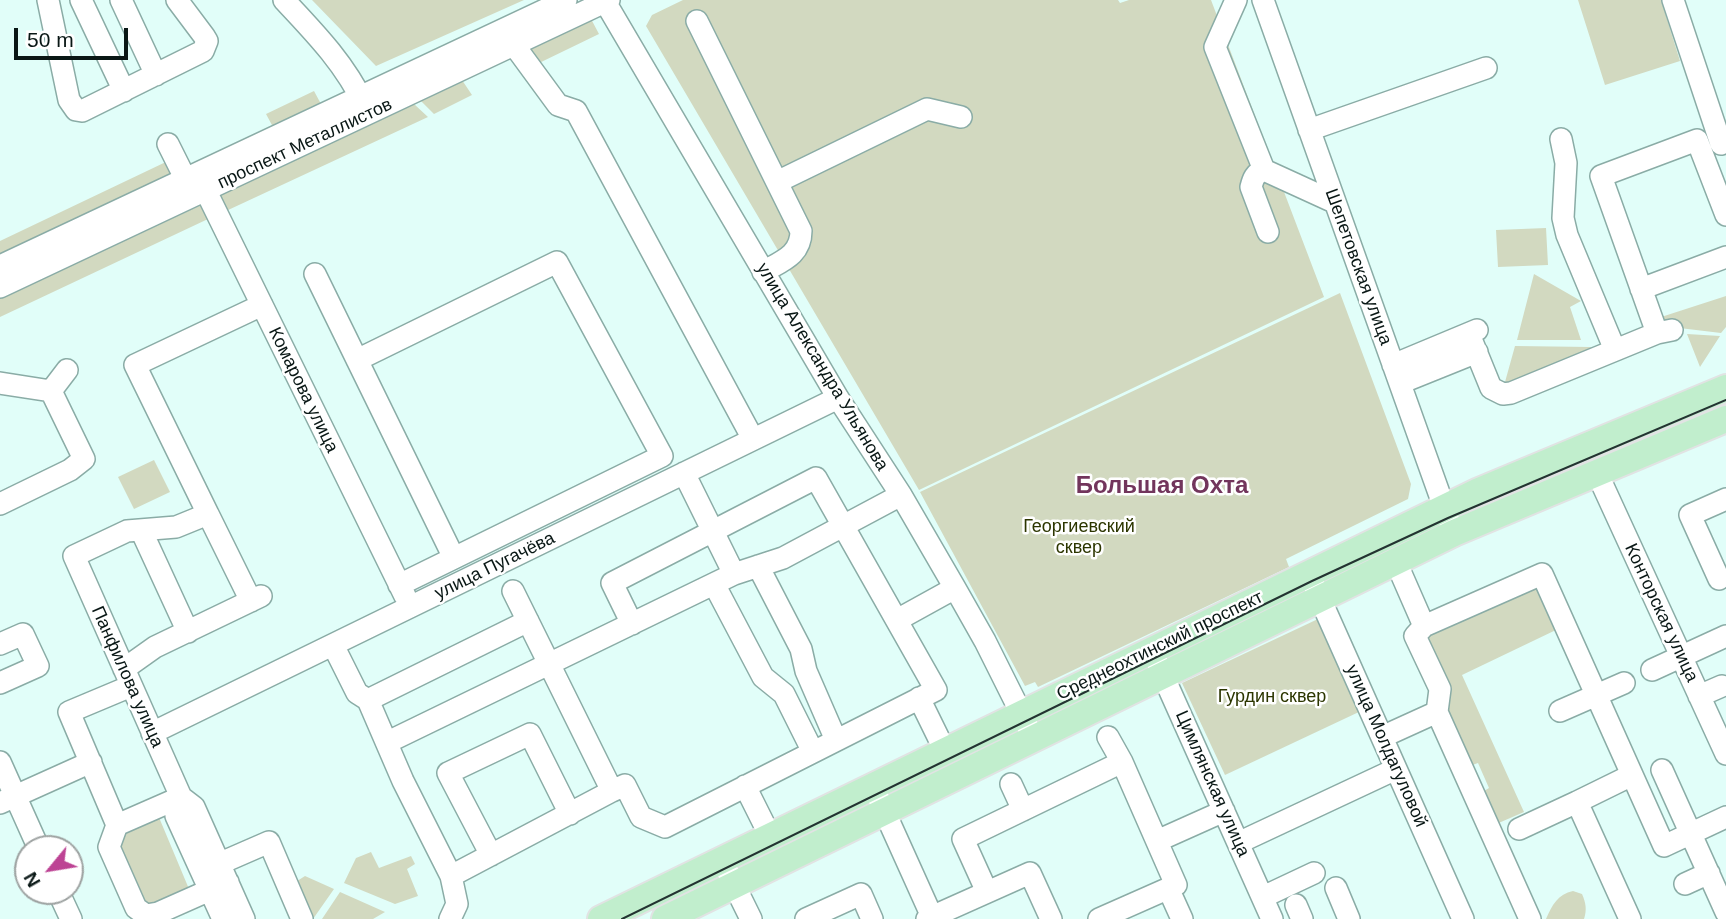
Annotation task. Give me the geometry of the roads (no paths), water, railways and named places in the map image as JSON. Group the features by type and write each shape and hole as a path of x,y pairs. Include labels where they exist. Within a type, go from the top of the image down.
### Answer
{"main road":[{"name":"Среднеохтинский проспект","path":"601,919 1479,491 1726,388"},
{"name":"Среднеохтинский проспект","path":"664,919 886,811 1005,772 1034,738 1102,724 1163,676 1454,533 1726,419"}],"street":[{"path":"48,0 68,100 72,106 82,111 199,54 206,46 204,36 177,0"},
{"path":"80,0 124,91"},
{"path":"121,0 156,75"},
{"path":"284,0 333,53 364,105"},
{"name":"проспект Металлистов","path":"510,37 566,0"},
{"path":"1236,0 1215,47 1264,170"},
{"name":"Шепетовская улица","path":"1263,0 1454,533"},
{"path":"1673,0 1721,144 1726,142"},
{"name":"проспект Металлистов","path":"0,266 196,184 510,37 606,1"},
{"name":"улица Александра Ульянова","path":"606,1 838,398 901,495 955,588 1034,738"},
{"path":"697,21 801,231 801,243 795,252 764,272"},
{"path":"510,37 558,105 576,111 753,439"},
{"path":"1309,130 1486,68"},
{"path":"777,182 927,109 961,117"},
{"path":"1561,139 1566,163 1563,218 1567,235 1615,350"},
{"path":"1396,374 1474,339 1491,388 1503,394 1511,393 1664,332 1641,289 1601,176 1698,140 1726,215"},
{"name":"Комарова улица","path":"168,144 196,184 262,305 410,607"},
{"path":"1268,232 1251,187 1258,172 1264,170 1334,202"},
{"name":"проспект Металлистов","path":"0,287 196,184"},
{"path":"1641,289 1726,257"},
{"path":"357,360 556,262 662,456 399,585"},
{"path":"315,274 454,558"},
{"path":"262,305 135,365 208,514 256,598 155,647 127,677 69,712 117,825 109,848 136,908 146,915 160,916 269,842 302,919"},
{"path":"51,391 67,370"},
{"path":"0,383 51,391"},
{"path":"0,503 70,470 84,459 51,391"},
{"name":"улица Пугачёва","path":"152,733 838,398"},
{"name":"Конторская улица","path":"1597,472 1681,657 1714,717 1726,754"},
{"path":"684,473 734,574"},
{"path":"451,876 625,785 641,817 665,827 936,690 816,478 612,583 632,624"},
{"path":"388,742 734,574 783,558 901,495"},
{"path":"1719,579 1690,515 1726,499"},
{"path":"188,632 141,530 176,527 208,514"},
{"name":"Панфилова улица","path":"141,530 127,531 74,556 181,797 194,807 223,919"},
{"path":"1396,562 1424,626"},
{"path":"758,566 802,649 806,671 836,740"},
{"name":"улица Молдагуловой","path":"1308,573 1463,919"},
{"path":"1530,919 1437,712 1440,689 1415,636 1424,626 1542,575 1664,846 1726,817"},
{"path":"714,584 763,677 784,694 813,752"},
{"path":"897,620 955,588"},
{"path":"513,590 612,791"},
{"path":"368,700 528,621"},
{"path":"0,644 23,634 38,666 0,684"},
{"path":"1652,670 1726,636"},
{"path":"333,645 356,693 368,700 403,781 451,876 457,904 450,919"},
{"name":"Цимлянская улица","path":"1151,650 1272,919"},
{"path":"1560,712 1624,683"},
{"path":"1714,717 1724,693"},
{"path":"919,698 945,751"},
{"path":"1382,737 1409,718 1437,712"},
{"path":"1099,919 1176,885 1122,762 1102,724"},
{"path":"491,855 448,773 530,734 569,814"},
{"path":"0,762 8,799 30,835"},
{"path":"8,799 91,762"},
{"path":"987,892 963,839 1122,762"},
{"path":"1238,843 1396,769"},
{"path":"1005,772 1023,810"},
{"path":"1520,829 1577,802 1664,773 1726,912"},
{"path":"745,786 770,836"},
{"path":"873,786 931,918 1030,873 1051,919"},
{"path":"117,825 181,797"},
{"path":"1577,802 1630,919"},
{"path":"1157,842 1224,811"},
{"path":"722,860 751,919"},
{"path":"1263,897 1314,873"},
{"path":"1685,884 1709,873"},
{"name":"Панфилова улица","path":"214,877 244,919"},
{"path":"1168,888 1182,919"},
{"path":"1336,888 1349,919"},
{"path":"815,917 860,894 872,919"}],"tram line":[{"path":"622,919 1312,581 1448,518 1726,400"}],"district":[{"name":"Большая Охта","path":"1162,486"}],"park label":[{"name":"Георгиевский сквер","path":"1079,537"},
{"name":"Гурдин сквер","path":"1272,697"}]}
